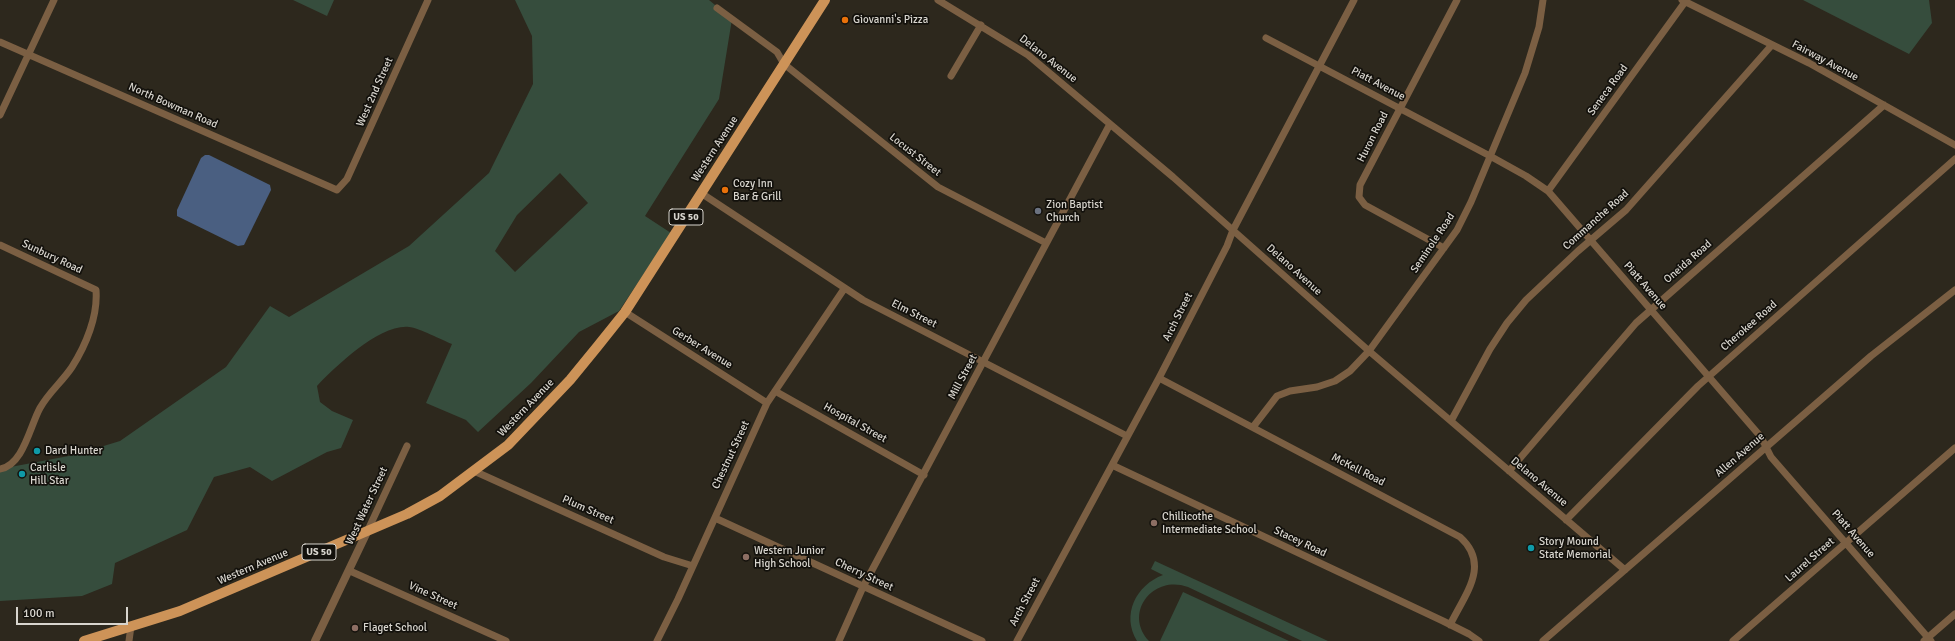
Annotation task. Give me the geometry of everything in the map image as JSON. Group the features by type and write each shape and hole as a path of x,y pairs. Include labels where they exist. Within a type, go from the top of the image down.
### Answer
{"main road":[{"name":"Western Avenue","path":"84,641 180,611 407,514 440,496 508,445 570,380 625,312 825,0"}],"street":[{"path":"0,116 54,0"},
{"name":"West 2nd Street","path":"337,190 347,180 428,0"},
{"name":"Delano Avenue","path":"938,0 1028,55 1110,124 1369,351 1625,570"},
{"name":"Arch Street","path":"1017,641 1159,378 1227,246 1232,230 1354,0"},
{"name":"Huron Road","path":"1444,248 1365,205 1359,197 1360,185 1456,0"},
{"name":"Seminole Road","path":"1253,427 1277,396 1290,391 1317,387 1335,381 1350,371 1369,351 1444,248 1464,217 1525,73 1534,45 1543,0"},
{"name":"Fairway Avenue","path":"1684,1 1771,46 1809,63 1955,146"},
{"name":"Seneca Road","path":"1548,191 1684,1"},
{"name":"Locust Street","path":"717,8 778,52 784,64 938,187 1046,242"},
{"path":"951,76 981,25"},
{"name":"Piatt Avenue","path":"1266,38 1490,156 1526,176 1548,191 1761,437 1771,457 1928,640"},
{"name":"North Bowman Road","path":"0,42 337,190"},
{"name":"Commanche Road","path":"1451,421 1490,349 1507,323 1542,284 1626,210 1771,46"},
{"name":"Oneida Road","path":"1509,471 1636,323 1884,105"},
{"name":"Mill Street","path":"839,641 863,587 1110,124"},
{"name":"Cherokee Road","path":"1566,520 1709,376 1955,160"},
{"name":"Elm Street","path":"701,193 844,289 1127,436"},
{"name":"Sunbury Road","path":"0,245 96,290 96,309 93,320 75,360 39,408 14,462 5,468 0,469"},
{"name":"Chestnut Street","path":"657,641 693,566 767,402 844,289"},
{"name":"Allen Avenue","path":"1542,641 1871,356 1955,290"},
{"name":"Gerber Avenue","path":"625,312 767,402"},
{"name":"McKell Road","path":"1159,378 1460,536 1468,544 1474,554 1476,565 1473,578 1450,625"},
{"name":"Hospital Street","path":"775,391 924,475"},
{"name":"West Water Street","path":"315,641 350,571 407,446"},
{"name":"Laurel Street","path":"1733,641 1955,448"},
{"name":"Stacey Road","path":"1112,465 1469,634 1478,641"},
{"name":"Plum Street","path":"474,471 664,557 693,566"},
{"name":"Cherry Street","path":"715,518 982,641"},
{"name":"Vine Street","path":"350,571 506,641"},
{"path":"1928,640 1955,614"},
{"path":"128,641 132,626"}],"green space":[{"path":"293,0 334,0 327,16"},
{"path":"515,0 709,0 732,19 719,99 645,216 671,233 619,311 579,332 531,383 478,432 466,420 426,403 452,344 409,327 398,328 385,332 359,348 335,368 317,386 320,402 332,411 353,420 341,448 327,452 272,481 250,467 214,477 187,530 115,563 112,584 82,596 0,601 0,469 74,455 120,441 226,367 270,306 289,317 409,246 489,173 533,84 532,36","holes":["560,173 588,203 515,272 495,251 517,215"]},
{"path":"1803,0 1929,0 1932,23 1909,54"},
{"path":"1155,561 1328,641 1302,641 1188,587 1175,584 1163,586 1153,591 1146,599 1141,608 1139,619 1142,630 1149,641 1137,641 1132,631 1131,611 1139,593 1145,586 1163,575 1151,569"},
{"path":"1183,592 1289,641 1160,641"}],"water":[{"path":"205,155 209,155 270,185 271,190 244,245 238,246 177,216 177,210 201,158"}],"place":[{"name":"Giovanni's Pizza","path":"845,20"},
{"name":"Cozy Inn Bar & Grill","path":"725,190"},
{"name":"Zion Baptist Church","path":"1038,211"},
{"name":"Dard Hunter","path":"37,451"},
{"name":"Carlisle Hill Star","path":"22,474"},
{"name":"Chillicothe Intermediate School","path":"1154,523"},
{"name":"Story Mound State Memorial","path":"1531,548"},
{"name":"Western Junior High School","path":"746,557"},
{"name":"Flaget School","path":"355,628"}]}
